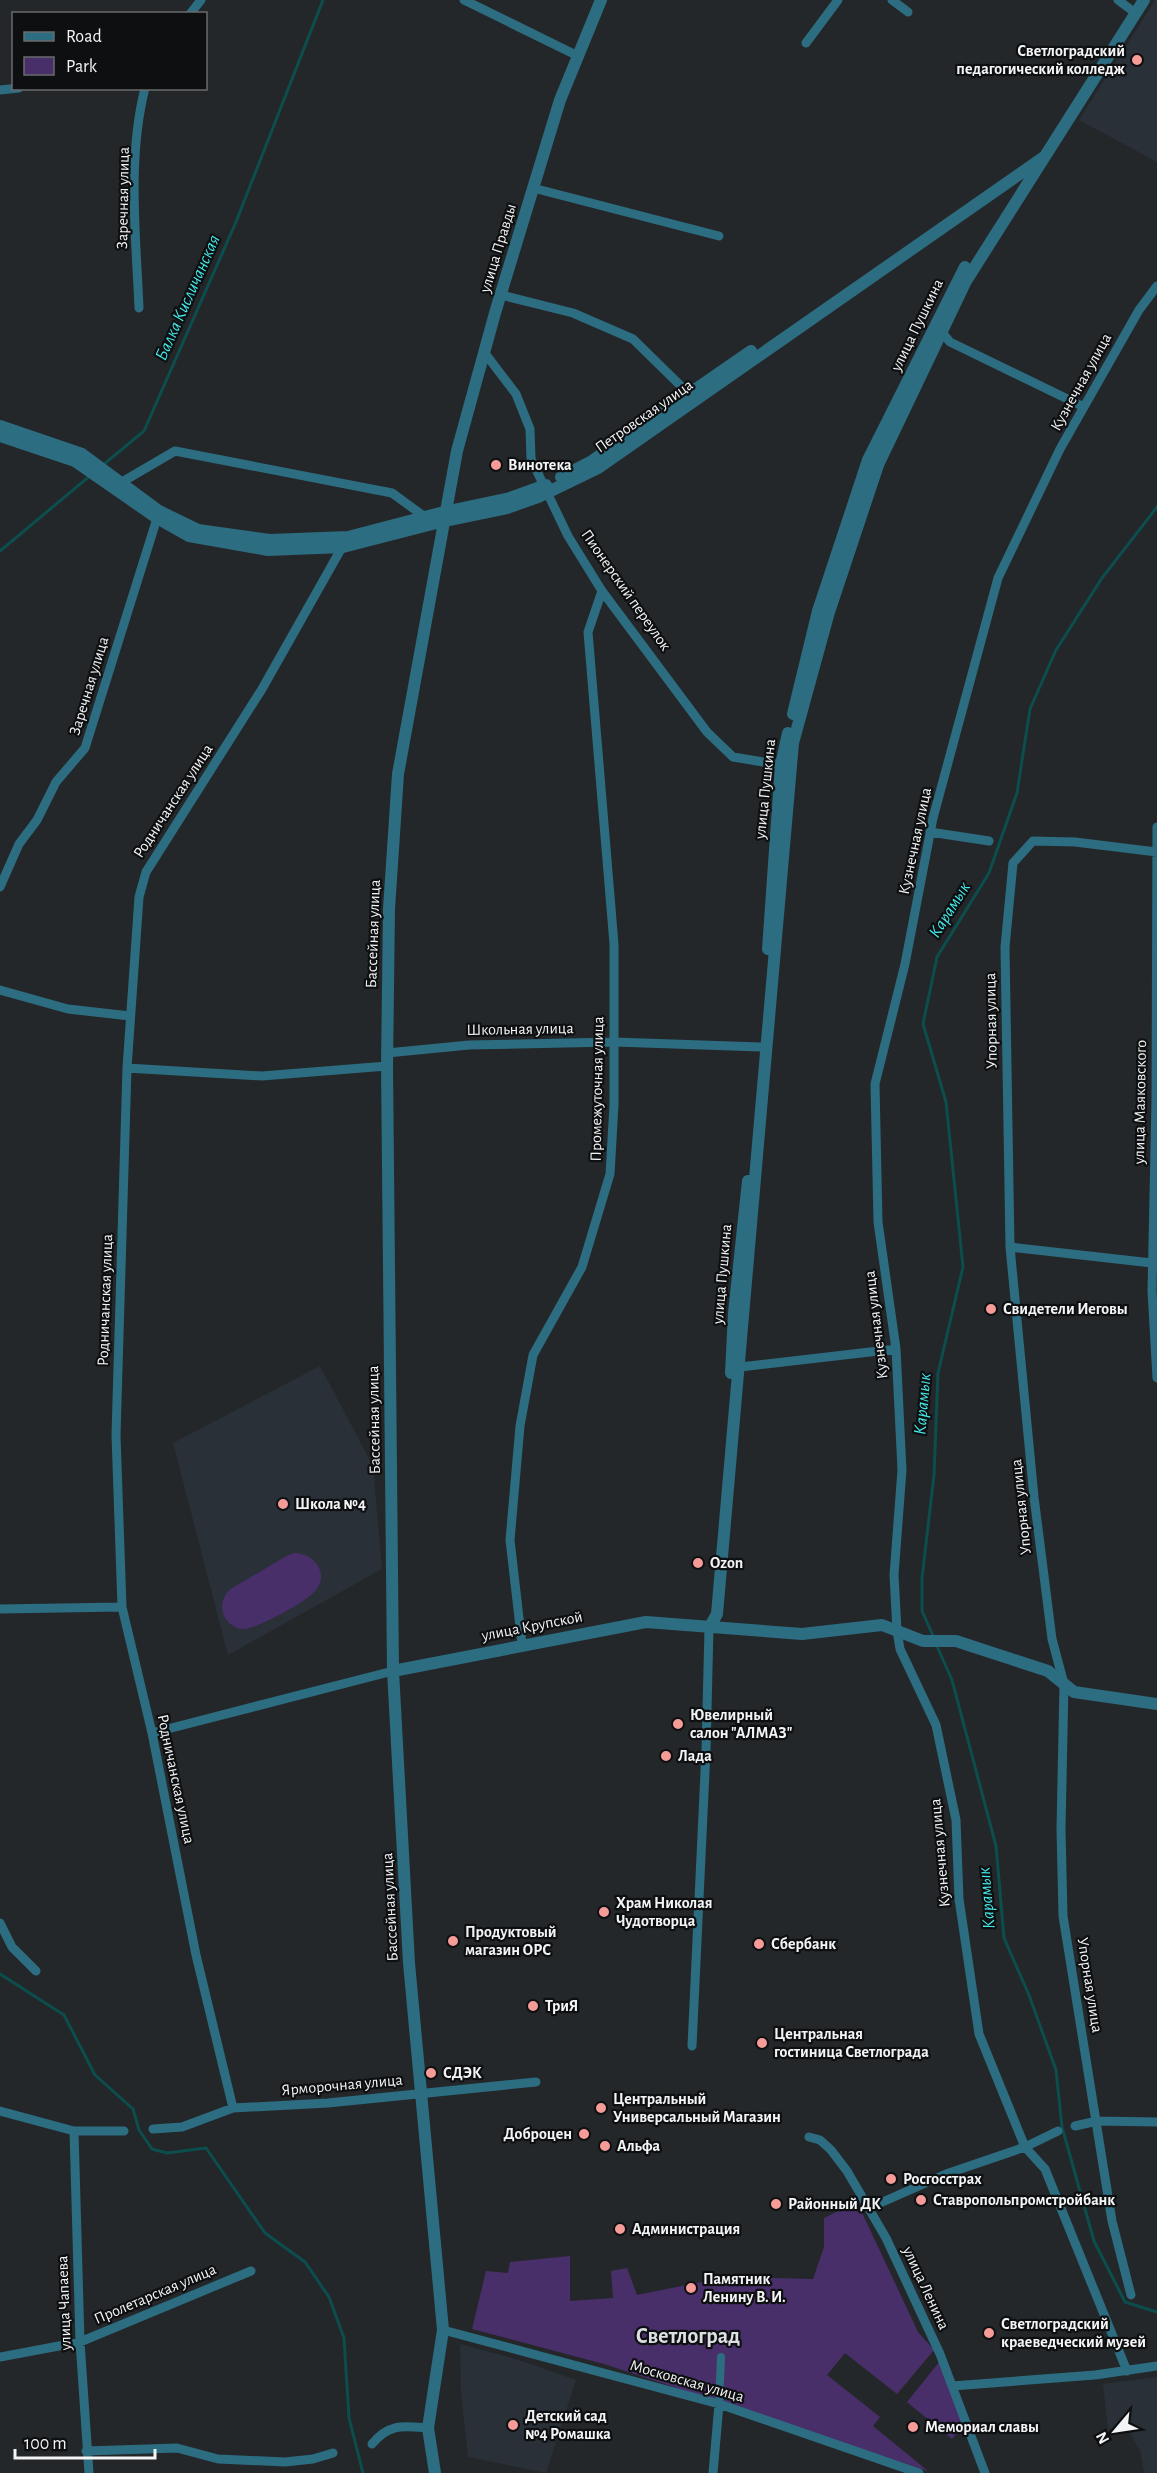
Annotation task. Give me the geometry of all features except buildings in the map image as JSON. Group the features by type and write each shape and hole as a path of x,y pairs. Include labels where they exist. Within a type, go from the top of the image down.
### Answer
{"street":[{"path":"192,12 201,0"},
{"path":"464,0 578,56"},
{"name":"улица Правды","path":"444,517 457,451 533,188 560,100 601,0"},
{"path":"806,43 838,0"},
{"path":"892,0 908,12"},
{"path":"1119,0 1133,4"},
{"path":"0,436 78,458 108,484 158,514 198,530 270,540 346,542 545,490 592,461 1044,153 1144,0"},
{"name":"улица Пушкина","path":"736,1365 734,1312 761,1047 781,765 818,611 868,460 938,328 1133,4"},
{"name":"Заречная улица","path":"139,308 135,179 141,104 144,90"},
{"name":"улица Пушкина","path":"692,2046 706,1751 709,1628 736,1365 793,742 829,612 878,465 957,280 1031,165 1044,153"},
{"name":"Петровская улица","path":"545,490 598,468 1031,165"},
{"path":"533,188 719,236"},
{"name":"Кузнечная улица","path":"1127,2371 1045,2169 1024,2146 979,2034 959,1899 956,1820 936,1725 900,1649 894,1575 902,1470 896,1349 878,1222 875,1083 905,964 930,832 998,578 1060,449 1138,310 1157,286"},
{"path":"501,295 573,313 633,339 689,394"},
{"path":"938,328 950,342 1084,407"},
{"name":"Пионерский переулок","path":"484,352 516,394 530,429 531,459 568,536 603,591 707,732 733,757 781,765"},
{"path":"0,426 78,458 122,482 158,514"},
{"path":"122,482 175,451 392,493 424,517"},
{"name":"Заречная улица","path":"0,887 19,844 37,820 56,782 85,748 158,514"},
{"path":"346,542 424,517 444,517"},
{"name":"Бассейная улица","path":"435,2473 428,2428 443,2330 409,1963 393,1671 387,1053 389,909 398,774 444,517"},
{"name":"Родничанская улица","path":"233,2108 196,1955 152,1733 122,1607 116,1436 130,1016 139,897 146,872 262,689 346,542"},
{"name":"Промежуточная улица","path":"522,1644 510,1540 520,1426 533,1355 582,1267 610,1174 614,1105 614,944 588,632 603,591"},
{"name":"улица Маяковского","path":"1157,827 1156,1100 1152,1263 1157,1378"},
{"path":"930,832 989,841"},
{"name":"Упорная улица","path":"1131,2295 1112,2221 1063,1916 1061,1829 1064,1684 1052,1639 1046,1591 1010,1247 1005,947 1013,863 1033,841 1075,842 1157,852"},
{"path":"0,990 68,1009 130,1016"},
{"name":"Школьная улица","path":"387,1053 469,1045 614,1042 761,1047"},
{"path":"127,1068 262,1076 387,1066"},
{"path":"1010,1247 1152,1263"},
{"path":"736,1365 896,1349"},
{"path":"0,1609 122,1607"},
{"name":"улица Крупской","path":"152,1733 393,1671 522,1644 646,1622 802,1634 882,1625 923,1641 956,1641 1048,1671 1064,1684"},
{"path":"1064,1684 1074,1692 1157,1704"},
{"path":"0,1923 12,1947 36,1971"},
{"name":"Ярморочная улица","path":"153,2129 182,2127 233,2108 328,2103 536,2082"},
{"path":"0,2111 74,2131 124,2131"},
{"path":"1075,2126 1097,2121 1157,2122"},
{"name":"улица Чапаева","path":"74,2131 80,2342 89,2473"},
{"path":"868,2208 946,2174 1024,2146 1058,2131"},
{"name":"улица Ленина","path":"809,2137 820,2140 831,2150 886,2238 940,2353 985,2473"},
{"name":"Пролетарская улица","path":"0,2357 80,2342 251,2271"},
{"name":"Московская улица","path":"443,2330 719,2404 919,2473"},
{"path":"713,2473 721,2357"},
{"path":"952,2386 1095,2375 1157,2366"},
{"path":"372,2444 383,2431 404,2426 428,2428"},
{"path":"86,2451 177,2448 218,2459 285,2462 313,2459 333,2453"}],"shaded area":[{"name":"Светлоградский педагогический колледж","path":"1157,0 1157,162 1079,120"},
{"name":"Школа №4","path":"320,1366 373,1466 382,1569 228,1655 173,1443"},
{"name":"Детский сад №4 Ромашка","path":"460,2344 516,2359 576,2380 546,2473 468,2457 461,2392"},
{"path":"1157,2377 1157,2473 1144,2473 1141,2453 1126,2426 1108,2429 1103,2384"}],"green space":[{"path":"295,1553 309,1557 318,1566 321,1578 315,1591 291,1608 258,1625 242,1629 229,1622 224,1616 222,1605 229,1590"},
{"path":"857,2202 918,2332 934,2350 897,2394 845,2353 827,2375 880,2417 873,2426 928,2471 604,2364 472,2329 486,2271 508,2273 510,2262 570,2256 570,2301 613,2298 611,2271 627,2268 637,2295 726,2277 813,2279 824,2247 824,2218"},
{"path":"940,2361 964,2425 952,2439 907,2402"}],"waterway":[{"name":"Балка Кисличанская","path":"103,465 144,431 236,222 323,0"},
{"name":"Балка Кисличанская","path":"0,551 91,475"},
{"name":"Карамык","path":"934,1638 922,1611 922,1578 934,1475 938,1373 963,1267 946,1102 923,1024 937,957 989,873 1017,793 1030,709 1056,650 1102,578 1157,507"},
{"name":"Карамык","path":"936,1644 952,1680 996,1846 1004,1938 1029,1995 1056,2070 1062,2127 1094,2241 1125,2302 1157,2312"},
{"name":"Балка Кисличанская","path":"0,1974 64,2015 95,2075 133,2109 139,2130 152,2149 167,2153 206,2148 265,2233 305,2262 329,2297 344,2338 349,2418 363,2473"}],"place":[{"name":"Светлоградский педагогический колледж","path":"1137,60"},
{"name":"Винотека","path":"496,465"},
{"name":"Свидетели Иеговы","path":"991,1309"},
{"name":"Школа №4","path":"283,1504"},
{"name":"Ozon","path":"698,1563"},
{"name":"Ювелирный салон \"АЛМАЗ\"","path":"678,1724"},
{"name":"Лада","path":"666,1756"},
{"name":"Храм Николая Чудотворца","path":"604,1912"},
{"name":"Продуктовый магазин ОРС","path":"453,1941"},
{"name":"Сбербанк","path":"759,1944"},
{"name":"ТриЯ","path":"533,2006"},
{"name":"Центральная гостиница Светлограда","path":"762,2043"},
{"name":"СДЭК","path":"431,2073"},
{"name":"Центральный Универсальный Магазин","path":"601,2108"},
{"name":"Доброцен","path":"584,2134"},
{"name":"Альфа","path":"605,2146"},
{"name":"Росгосстрах","path":"891,2179"},
{"name":"Ставропольпромстройбанк","path":"921,2200"},
{"name":"Районный ДК","path":"776,2204"},
{"name":"Администрация","path":"620,2229"},
{"name":"Памятник Ленину В. И.","path":"691,2288"},
{"name":"Светлоградский краеведческий музей","path":"989,2333"},
{"name":"Детский сад №4 Ромашка","path":"513,2425"},
{"name":"Мемориал славы","path":"913,2427"}],"district":[{"name":"Светлоград","path":"688,2336"}]}
